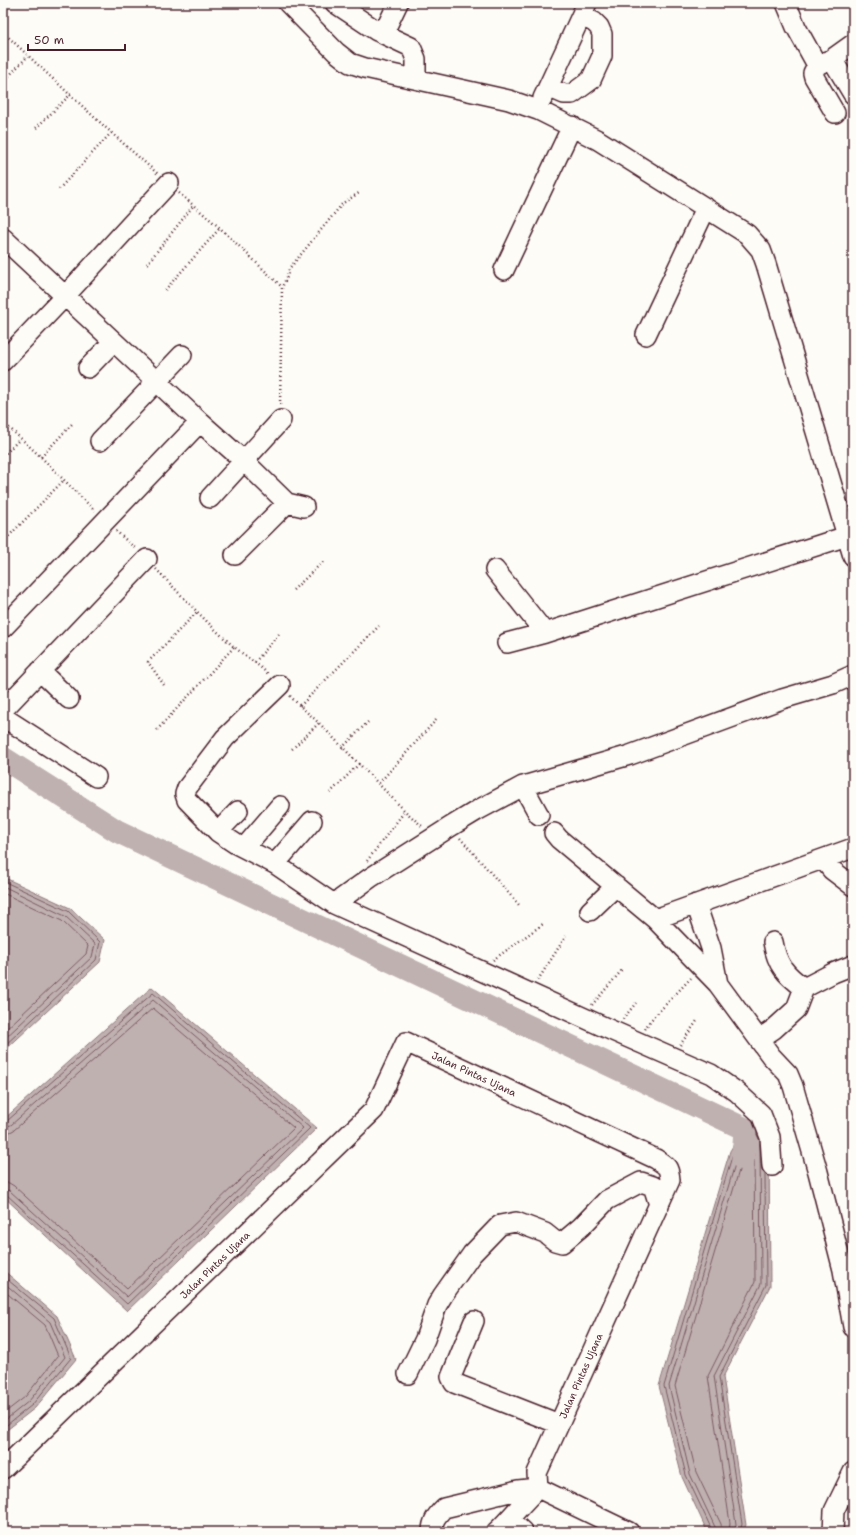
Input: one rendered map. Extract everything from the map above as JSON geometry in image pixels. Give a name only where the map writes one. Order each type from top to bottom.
[{"type":"street","points":[[335,3],[376,31],[412,47],[416,59],[416,79]]},
{"type":"street","points":[[376,31],[387,26],[398,3]]},
{"type":"street","points":[[786,3],[796,27],[824,62],[853,94]]},
{"type":"street","points":[[294,4],[336,52],[350,63],[364,68],[509,100],[538,110],[598,140],[747,234],[761,250],[853,556]]},
{"type":"street","points":[[538,110],[548,87],[584,10],[602,34],[602,56],[591,80],[572,94],[564,94],[548,87]]},
{"type":"street","points":[[835,113],[813,73],[824,62],[853,44]]},
{"type":"street","points":[[504,270],[572,126]]},
{"type":"street","points":[[3,361],[169,183]]},
{"type":"street","points":[[646,335],[706,208]]},
{"type":"street","points":[[6,246],[65,296],[200,422],[296,505],[235,555]]},
{"type":"street","points":[[88,368],[113,342]]},
{"type":"street","points":[[100,441],[156,380],[182,355]]},
{"type":"street","points":[[210,498],[281,420]]},
{"type":"street","points":[[3,628],[200,422]]},
{"type":"street","points":[[506,643],[545,633],[848,536]]},
{"type":"street","points":[[3,710],[146,559]]},
{"type":"street","points":[[495,570],[545,633]]},
{"type":"street","points":[[40,671],[69,699]]},
{"type":"street","points":[[334,904],[370,878],[435,838],[450,827],[523,786],[630,755],[782,699],[833,684],[853,675]]},
{"type":"street","points":[[280,685],[225,738],[185,794],[187,800],[218,832],[244,848],[275,864],[334,904],[711,1074],[737,1092],[761,1114],[770,1137],[772,1166]]},
{"type":"street","points":[[3,717],[96,777]]},
{"type":"street","points":[[523,786],[539,815]]},
{"type":"street","points":[[244,848],[280,806]]},
{"type":"street","points":[[218,832],[238,811]]},
{"type":"street","points":[[275,864],[312,821]]},
{"type":"street","points":[[554,833],[559,839],[655,919],[718,984],[759,1039],[788,1074],[793,1086],[818,1172],[843,1270],[853,1326]]},
{"type":"street","points":[[655,919],[853,848]]},
{"type":"street","points":[[823,859],[832,870],[853,886]]},
{"type":"street","points":[[590,911],[616,886]]},
{"type":"street","points":[[696,904],[711,948],[718,984]]},
{"type":"street","points":[[773,942],[776,957],[789,977],[804,988]]},
{"type":"street","points":[[759,1039],[774,1029],[796,1009],[804,988],[833,973],[853,965]]},
{"type":"street","name":"Jalan Pintas Ujana","points":[[3,1469],[374,1110],[406,1042],[656,1158],[667,1166],[670,1173],[670,1180],[659,1205],[537,1472],[538,1488]]},
{"type":"street","points":[[408,1374],[425,1339],[437,1304],[472,1254],[500,1225],[516,1222],[545,1233],[555,1241],[562,1243],[581,1227],[607,1200],[641,1182],[653,1186],[659,1205]]},
{"type":"street","points":[[474,1321],[451,1377],[454,1383],[559,1424]]},
{"type":"street","points":[[833,1532],[834,1511],[853,1472]]},
{"type":"street","points":[[510,1528],[523,1502],[538,1488]]},
{"type":"street","points":[[432,1532],[436,1515],[444,1508],[518,1490],[538,1488],[629,1532]]},
{"type":"path","points":[[3,32],[111,133],[220,228],[282,287]]},
{"type":"path","points":[[3,82],[28,56]]},
{"type":"path","points":[[36,128],[71,94]]},
{"type":"path","points":[[59,189],[111,133]]},
{"type":"path","points":[[281,420],[282,287],[289,269],[343,203],[359,193]]},
{"type":"path","points":[[147,264],[193,206]]},
{"type":"path","points":[[165,290],[220,228]]},
{"type":"path","points":[[3,422],[41,457],[105,522],[146,559],[197,612],[234,647],[255,662],[280,685],[379,783],[405,811],[435,838]]},
{"type":"path","points":[[41,457],[72,424]]},
{"type":"path","points":[[3,456],[20,439]]},
{"type":"path","points":[[3,542],[64,480]]},
{"type":"path","points":[[293,590],[325,560]]},
{"type":"path","points":[[164,685],[148,662],[197,612]]},
{"type":"path","points":[[300,706],[380,626]]},
{"type":"path","points":[[255,662],[279,634]]},
{"type":"path","points":[[157,730],[234,647]]},
{"type":"path","points":[[379,783],[437,719]]},
{"type":"path","points":[[342,748],[368,722]]},
{"type":"path","points":[[292,749],[319,723]]},
{"type":"path","points":[[330,793],[359,764]]},
{"type":"path","points":[[363,867],[405,811]]},
{"type":"path","points":[[450,827],[519,905]]},
{"type":"path","points":[[480,970],[542,924]]},
{"type":"path","points":[[530,993],[566,936]]},
{"type":"path","points":[[650,1021],[677,991],[701,968]]},
{"type":"path","points":[[582,1017],[623,969]]},
{"type":"path","points":[[613,1031],[636,1003]]},
{"type":"path","points":[[665,1054],[679,1046],[696,1021]]},
{"type":"water","points":[[3,877],[70,908],[105,940],[100,962],[3,1052]]},
{"type":"water","points":[[152,987],[317,1128],[127,1311],[3,1196],[3,1120]]},
{"type":"water","points":[[754,1110],[769,1139],[770,1286],[723,1377],[746,1525],[743,1532],[706,1532],[707,1531],[682,1477],[659,1386],[730,1151]]},
{"type":"water","points":[[3,1270],[57,1316],[76,1359],[35,1408],[3,1433]]},
{"type":"waterway","points":[[3,758],[117,831],[745,1129],[743,1159]]}]
